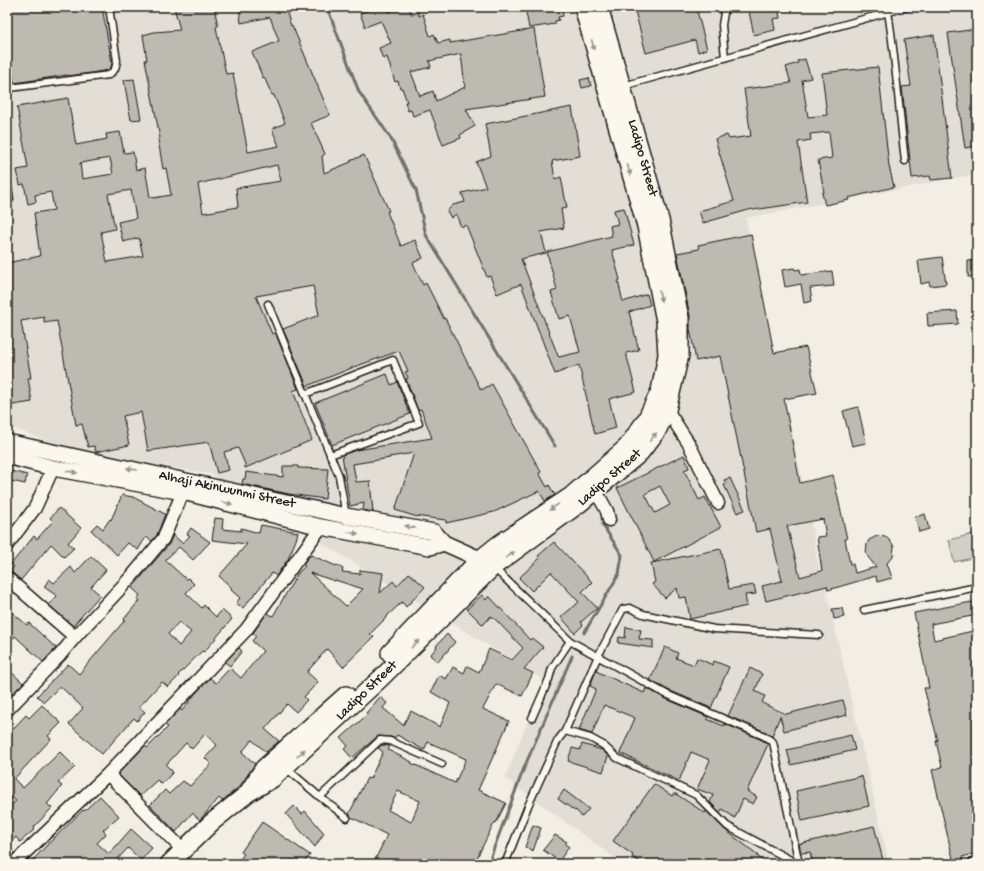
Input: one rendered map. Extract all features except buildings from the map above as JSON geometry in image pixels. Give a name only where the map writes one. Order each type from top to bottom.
[{"type":"main road","name":"Ladipo Street","points":[[248,793],[264,768],[372,672],[486,564],[580,504],[639,454],[657,431],[668,410],[680,355],[680,318],[660,220],[614,89],[583,7]]},
{"type":"main road","name":"Ladipo Street","points":[[169,864],[211,823],[248,793],[272,779],[380,679],[486,564],[500,544],[570,496],[627,447],[646,420],[660,391],[667,355],[665,321],[646,226],[614,89],[599,7]]},
{"type":"street","points":[[668,410],[689,444],[718,503]]},
{"type":"street","name":"Alhaji Akinwunmi Street","points":[[7,442],[346,516],[434,532],[444,543],[486,564]]},
{"type":"street","name":"Alhaji Akinwunmi Street","points":[[7,456],[53,468],[183,492],[322,527],[430,547],[444,543]]},
{"type":"street","points":[[7,545],[35,508],[53,468]]},
{"type":"street","points":[[596,491],[607,511],[609,520]]},
{"type":"street","points":[[7,710],[60,655],[164,539],[183,492]]},
{"type":"street","points":[[13,864],[108,774],[246,630],[322,527]]},
{"type":"street","points":[[7,578],[76,637]]},
{"type":"street","points":[[108,774],[184,850]]},
{"type":"lane","points":[[7,82],[10,88],[109,75],[115,69],[117,61],[109,7]]},
{"type":"lane","points":[[725,7],[722,25],[725,58]]},
{"type":"lane","points":[[614,89],[907,7]]},
{"type":"lane","points":[[888,12],[906,161]]},
{"type":"lane","points":[[7,181],[10,199],[7,202]]},
{"type":"lane","points":[[268,304],[339,476],[346,516]]},
{"type":"lane","points":[[305,394],[393,360],[419,423],[330,455]]},
{"type":"lane","points":[[486,564],[570,641],[666,694],[764,736],[773,742],[799,864]]},
{"type":"lane","points":[[864,610],[977,587]]},
{"type":"lane","points":[[505,864],[528,806],[558,740],[565,731],[598,656],[623,609],[630,608],[642,614],[714,629],[819,635]]},
{"type":"lane","points":[[532,718],[549,679],[552,668],[570,641]]},
{"type":"lane","points":[[565,731],[590,738],[603,745],[617,758],[669,781],[696,795],[727,826],[799,864]]},
{"type":"lane","points":[[320,798],[380,740],[390,741],[442,764]]},
{"type":"lane","points":[[285,767],[320,798],[347,818]]},
{"type":"lane","points":[[970,864],[977,860]]},
{"type":"shaded area","points":[[7,7],[977,7],[977,174],[746,218],[813,531],[817,560],[827,594],[889,864],[623,864],[505,778],[544,680],[210,474],[76,452],[7,426]]},
{"type":"shaded area","points":[[977,533],[977,557],[954,562],[949,540]]},
{"type":"waterway","points":[[327,7],[359,92],[390,137],[416,190],[426,235],[555,446]]},
{"type":"waterway","points":[[584,633],[619,574],[622,555],[602,524]]},
{"type":"waterway","points":[[488,864],[524,768],[572,656]]}]
